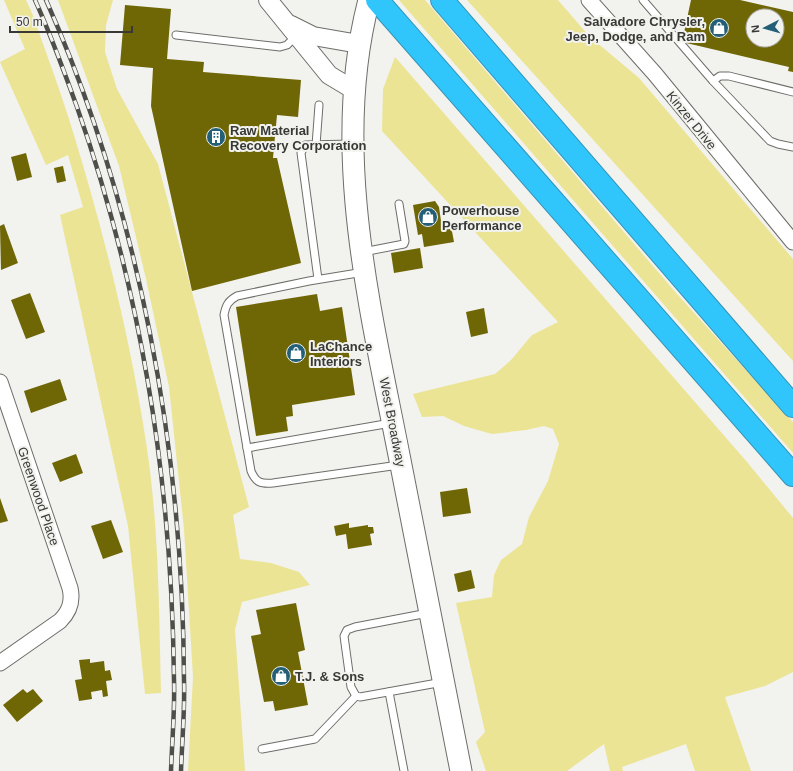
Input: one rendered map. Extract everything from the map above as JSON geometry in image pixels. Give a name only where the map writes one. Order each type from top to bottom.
[{"type":"highway","points":[[377,0],[793,475]]},
{"type":"highway","points":[[442,0],[793,406]]},
{"type":"main road","name":"West Broadway","points":[[369,0],[359,44],[354,90],[354,144],[358,222],[393,423],[461,771]]},
{"type":"street","points":[[268,0],[294,30],[329,75],[354,90]]},
{"type":"street","name":"Kinzer Drive","points":[[589,0],[655,74],[793,242]]},
{"type":"street","points":[[294,30],[313,36],[359,44]]},
{"type":"street","name":"Greenwood Place","points":[[0,382],[70,588],[72,598],[69,610],[60,620],[0,663]]},
{"type":"lane","points":[[643,0],[713,81],[770,140],[778,144],[793,147]]},
{"type":"lane","points":[[176,36],[280,47],[287,45],[294,30]]},
{"type":"lane","points":[[713,81],[720,76],[729,76],[793,92]]},
{"type":"lane","points":[[316,145],[318,105]]},
{"type":"lane","points":[[318,279],[301,154],[306,145],[354,144]]},
{"type":"lane","points":[[399,204],[405,241],[404,244],[318,279],[237,296],[230,300],[226,305],[224,315],[247,448],[254,478],[262,484],[401,464]]},
{"type":"lane","points":[[247,448],[393,423]]},
{"type":"lane","points":[[356,696],[352,687],[344,636],[347,630],[355,627],[430,612]]},
{"type":"lane","points":[[356,696],[360,697],[443,682]]},
{"type":"lane","points":[[389,692],[404,771]]},
{"type":"lane","points":[[262,749],[315,739],[356,696]]},
{"type":"shaded area","points":[[4,0],[26,0],[32,13],[64,102],[73,132],[106,247],[124,324],[140,403],[154,504],[158,567],[161,693],[145,694],[128,526],[60,215],[83,207],[68,155],[46,165],[0,62],[25,49]]},
{"type":"shaded area","points":[[58,0],[113,0],[106,25],[105,52],[117,89],[158,164],[249,507],[233,515],[240,559],[271,563],[299,572],[310,585],[242,602],[235,630],[245,771],[188,771],[193,677],[184,529],[169,387],[146,279],[119,166]]},
{"type":"shaded area","points":[[399,0],[425,0],[677,294],[793,422],[793,453]]},
{"type":"shaded area","points":[[467,0],[558,0],[589,36],[639,78],[793,259],[793,361]]},
{"type":"shaded area","points":[[395,57],[747,462],[793,518],[793,672],[765,686],[725,697],[751,771],[695,771],[686,744],[622,767],[623,771],[610,771],[604,744],[567,771],[486,771],[476,742],[485,732],[456,603],[492,597],[494,575],[501,560],[522,544],[529,517],[548,481],[559,444],[553,429],[544,426],[526,430],[492,434],[464,426],[443,416],[422,417],[413,394],[495,374],[511,360],[532,335],[558,322],[382,131],[383,89]]},
{"type":"building","name":"Salvadore Chrysler, Jeep, Dodge, and Ram","points":[[691,0],[740,0],[775,8],[745,8],[745,48],[785,48],[785,10],[793,12],[793,72],[788,71],[789,67],[682,42]]},
{"type":"building","name":"Raw Material Recovery Corporation","points":[[125,5],[171,9],[167,59],[204,62],[203,72],[301,80],[298,117],[277,115],[273,158],[277,158],[301,263],[192,291],[151,106],[153,68],[120,65]]},
{"type":"building","points":[[26,153],[32,177],[17,181],[11,157]]},
{"type":"building","points":[[63,166],[66,181],[57,183],[54,168]]},
{"type":"building","name":"Powerhouse Performance","points":[[435,201],[439,207],[442,228],[451,226],[454,242],[424,247],[422,234],[418,235],[413,205]]},
{"type":"building","points":[[4,224],[18,263],[1,270],[0,226]]},
{"type":"building","points":[[420,248],[423,268],[394,273],[391,253]]},
{"type":"building","points":[[30,293],[45,332],[26,339],[11,300]]},
{"type":"building","name":"LaChance Interiors","points":[[317,294],[320,311],[342,307],[355,395],[292,405],[293,416],[286,417],[288,431],[256,436],[236,307]]},
{"type":"building","points":[[484,308],[488,333],[471,337],[466,312]]},
{"type":"building","points":[[60,379],[67,400],[31,413],[24,391]]},
{"type":"building","points":[[76,454],[83,473],[60,482],[52,463]]},
{"type":"building","points":[[467,488],[471,513],[443,517],[440,492]]},
{"type":"building","points":[[0,498],[8,521],[0,523]]},
{"type":"building","points":[[111,520],[123,552],[103,559],[91,526]]},
{"type":"building","points":[[349,523],[349,528],[368,525],[368,527],[373,527],[374,533],[370,534],[372,545],[348,549],[346,534],[336,536],[334,526]]},
{"type":"building","points":[[471,570],[475,588],[458,592],[454,574]]},
{"type":"building","name":"T.J. & Sons","points":[[296,603],[305,650],[298,652],[308,705],[275,711],[273,701],[264,702],[251,636],[261,634],[256,610]]},
{"type":"building","points":[[90,659],[90,663],[104,661],[105,671],[110,670],[112,680],[106,681],[108,696],[103,697],[102,690],[91,692],[92,699],[79,701],[75,680],[82,679],[79,660]]},
{"type":"building","points":[[23,689],[27,693],[33,689],[43,701],[17,722],[3,705]]},
{"type":"railway","points":[[35,0],[52,40],[77,107],[100,177],[136,318],[149,389],[160,461],[172,607],[174,714],[171,771]]},
{"type":"railway","points":[[46,0],[79,80],[107,163],[131,247],[150,333],[165,419],[175,506],[182,593],[184,714],[181,771]]},
{"type":"place","name":"Salvadore Chrysler, Jeep, Dodge, and Ram","points":[[719,28]]},
{"type":"place","name":"Raw Material Recovery Corporation","points":[[216,137]]},
{"type":"place","name":"Powerhouse Performance","points":[[428,217]]},
{"type":"place","name":"LaChance Interiors","points":[[296,353]]},
{"type":"place","name":"T.J. & Sons","points":[[281,676]]}]
